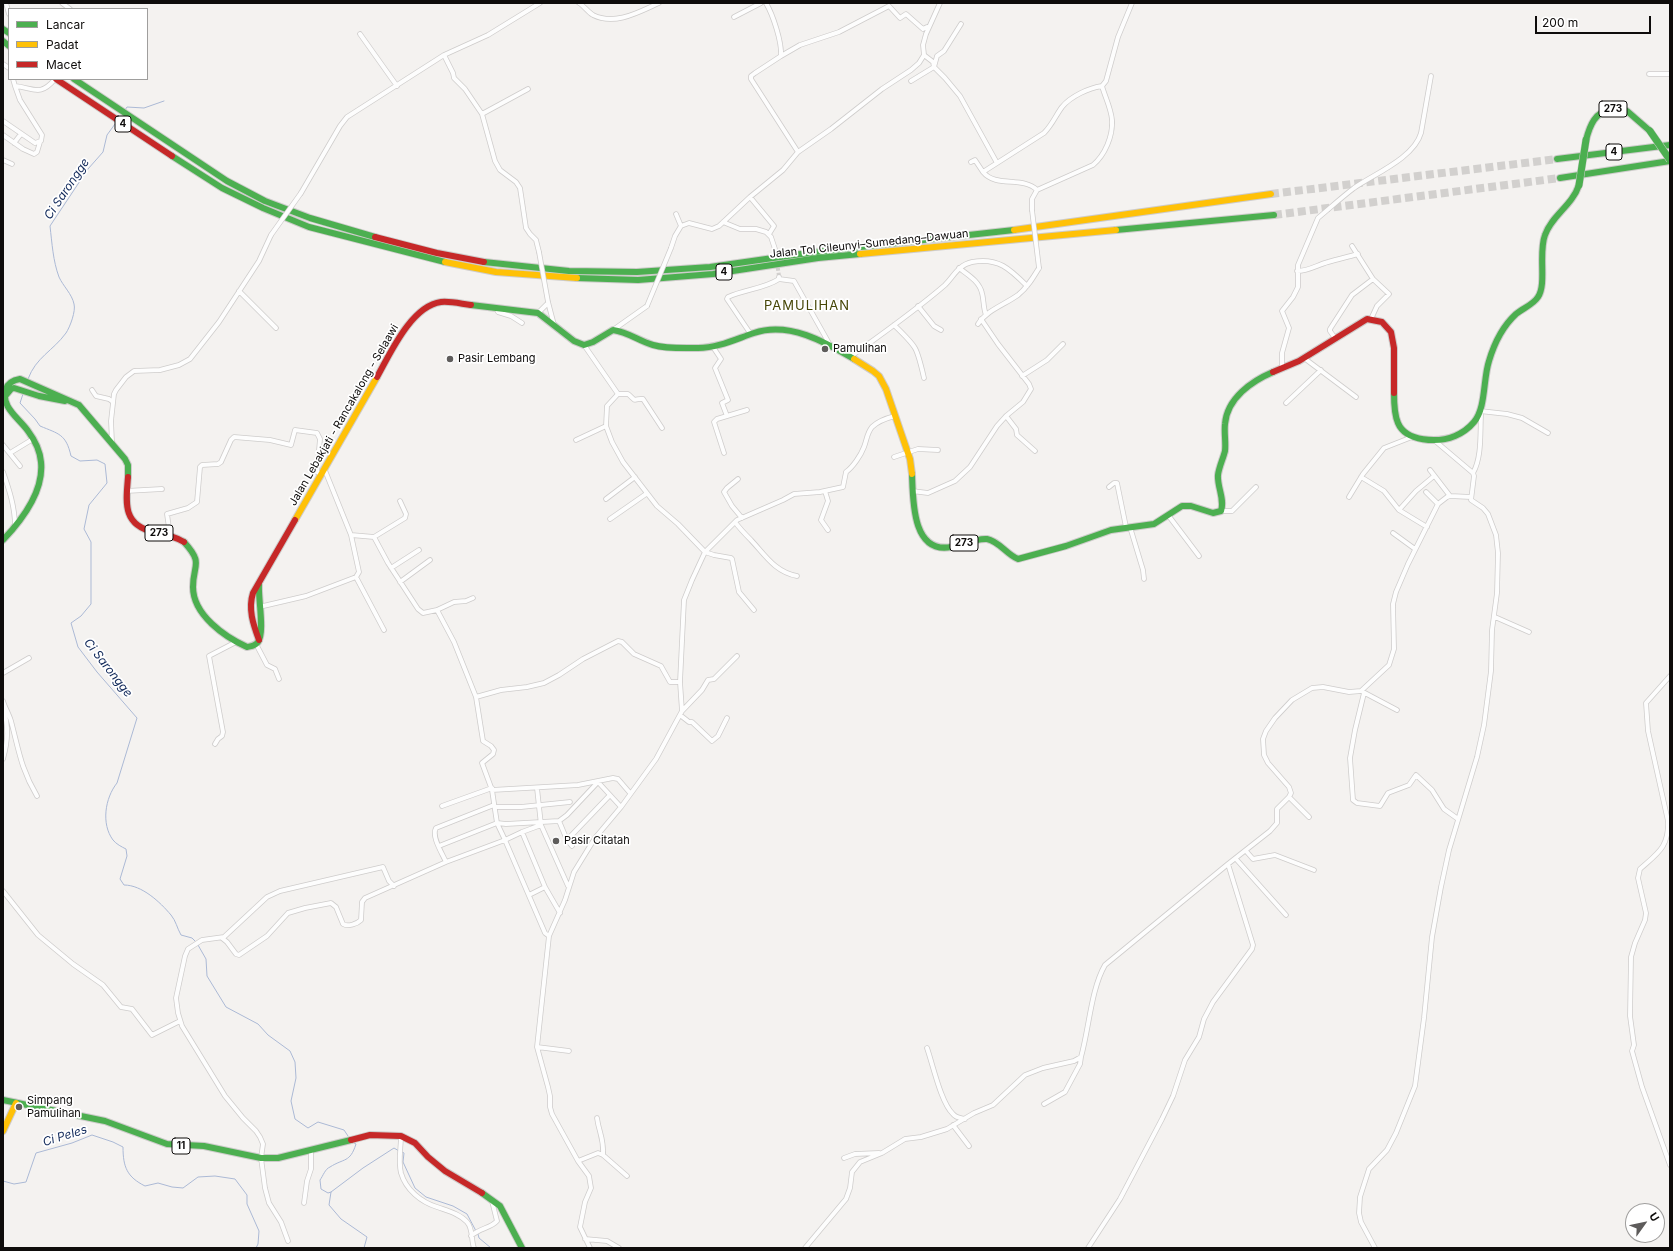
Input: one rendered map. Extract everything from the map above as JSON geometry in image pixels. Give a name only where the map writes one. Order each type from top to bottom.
[{"type":"main road","name":"Jalan Tol Cileunyi–Sumedang–Dawuan","points":[[57,80],[191,169],[222,188],[263,208],[309,227],[434,260],[496,272],[568,278],[638,280],[713,274],[818,258],[1274,215]]},
{"type":"main road","name":"Jalan Tol Cileunyi–Sumedang–Dawuan","points":[[75,80],[194,160],[227,181],[265,201],[310,218],[370,236],[437,253],[495,264],[569,271],[637,272],[710,267],[815,252],[1024,229],[1271,194]]},
{"type":"main road","name":"273","points":[[1412,437],[1446,438],[1456,436],[1473,423],[1481,411],[1487,368],[1493,350],[1508,322],[1517,313],[1536,300],[1539,295],[1542,282],[1541,253],[1545,234],[1554,219],[1573,202],[1578,193],[1586,140],[1591,122],[1602,112],[1611,109],[1623,108],[1650,131],[1670,160]]},
{"type":"main road","name":"4","points":[[1557,159],[1670,145]]},
{"type":"main road","name":"4","points":[[1560,178],[1670,160]]},
{"type":"main road","name":"Jalan Lebakjati - Rancakalong - Selaawi","points":[[258,642],[250,606],[251,598],[389,357],[402,331],[427,307],[435,303],[443,302],[538,313],[578,343],[584,345]]},
{"type":"main road","points":[[1221,511],[1223,505],[1218,476],[1225,451],[1225,422],[1229,410],[1246,387],[1254,381],[1304,358],[1364,320],[1371,319],[1384,325],[1392,337],[1395,357],[1393,400],[1395,418],[1399,428],[1412,437]]},
{"type":"main road","name":"273","points":[[613,330],[657,346],[693,348],[713,347],[750,333],[770,328],[790,330],[870,366],[880,376],[885,386],[907,453],[912,471],[912,491],[920,530],[928,543],[938,548],[947,548],[981,539],[996,543],[1011,556],[1018,559],[1066,546],[1106,532],[1128,527],[1154,524],[1178,508],[1185,506],[1199,508],[1213,513],[1221,511]]},
{"type":"main road","points":[[584,345],[613,330]]},
{"type":"main road","name":"273","points":[[4,398],[5,392],[10,383],[16,380],[27,382],[69,400],[82,408],[125,459],[128,465],[126,491],[128,511],[137,525],[148,530],[170,534],[185,543],[195,558],[197,567],[192,584],[199,606],[214,626],[236,642],[247,647],[258,642]]},
{"type":"main road","name":"273","points":[[4,398],[11,389],[14,388],[60,400],[69,400]]},
{"type":"main road","points":[[3,540],[15,526],[30,504],[41,477],[39,454],[33,440],[25,426],[9,411],[4,398]]},
{"type":"main road","name":"Jalan Lebakjati - Rancakalong - Selaawi","points":[[258,642],[262,632],[259,607],[259,584]]},
{"type":"main road","name":"11","points":[[3,1100],[105,1121],[167,1144],[204,1146],[261,1158],[278,1158],[374,1134],[401,1136],[415,1143],[428,1157],[445,1171],[492,1199],[503,1210],[522,1248]]},
{"type":"main road","points":[[3,1131],[16,1103]]},
{"type":"street","points":[[112,445],[111,421],[116,390],[132,372],[160,370],[179,366],[190,358],[219,322],[259,261],[271,235],[301,193],[347,116],[444,56],[488,35],[540,3]]},
{"type":"street","points":[[579,3],[591,14],[608,19],[625,18],[659,3]]},
{"type":"street","points":[[734,17],[760,3]]},
{"type":"street","points":[[766,3],[772,14],[782,47],[781,56]]},
{"type":"street","points":[[613,330],[647,306],[675,236],[681,226],[689,223],[716,228],[783,170],[798,152],[919,63],[924,56],[923,45],[929,25],[940,3]]},
{"type":"street","points":[[983,172],[1044,133],[1063,106],[1073,98],[1102,86],[1106,81],[1118,37],[1132,3]]},
{"type":"street","points":[[798,152],[751,79],[751,76],[755,72],[800,45],[839,32],[889,6],[900,18],[906,14],[923,30],[929,25]]},
{"type":"street","points":[[911,81],[934,67],[937,56],[944,51],[961,24]]},
{"type":"street","points":[[360,34],[397,86]]},
{"type":"street","points":[[444,56],[454,78],[465,89],[482,114],[497,166],[516,182],[520,188],[526,228],[536,240],[548,303],[554,325]]},
{"type":"street","points":[[924,56],[933,62],[934,67],[960,96],[997,163]]},
{"type":"street","points":[[1649,74],[1670,74]]},
{"type":"street","points":[[1282,369],[1282,353],[1289,328],[1282,311],[1293,297],[1298,287],[1297,271],[1300,259],[1313,234],[1318,218],[1353,188],[1399,160],[1419,140],[1431,76]]},
{"type":"street","points":[[3,135],[34,154],[37,152],[42,135],[20,100],[13,80]]},
{"type":"street","points":[[15,86],[40,90],[48,87],[54,80]]},
{"type":"street","points":[[978,324],[986,315],[1018,295],[1027,286],[1039,268],[1032,210],[1032,199],[1038,190],[1093,165],[1103,154],[1111,134],[1112,120],[1102,86]]},
{"type":"street","points":[[482,114],[528,89]]},
{"type":"street","points":[[3,122],[35,143],[40,142]]},
{"type":"street","points":[[14,143],[21,134]]},
{"type":"street","points":[[3,160],[12,164]]},
{"type":"street","points":[[971,162],[975,160],[983,172],[994,179],[1031,185],[1038,190]]},
{"type":"street","points":[[750,197],[774,226],[769,234]]},
{"type":"street","points":[[676,214],[681,226]]},
{"type":"street","points":[[723,222],[740,229],[756,230],[769,234]]},
{"type":"street","points":[[769,234],[775,249]]},
{"type":"street","points":[[1352,246],[1373,278],[1389,295],[1377,306],[1371,319]]},
{"type":"street","points":[[1297,271],[1308,270],[1328,262],[1358,254]]},
{"type":"street","points":[[850,357],[946,284],[959,268],[971,262],[989,261],[1001,264],[1015,273],[1027,286]]},
{"type":"street","points":[[959,268],[979,285],[982,292],[983,306],[986,315]]},
{"type":"street","points":[[750,333],[727,299],[728,297],[741,291],[756,289],[779,278],[794,281],[832,348]]},
{"type":"street","points":[[1335,338],[1331,334],[1330,329],[1352,295],[1373,278]]},
{"type":"street","points":[[239,291],[276,328]]},
{"type":"street","points":[[538,313],[548,303]]},
{"type":"street","points":[[918,306],[934,326],[941,330]]},
{"type":"street","points":[[497,308],[498,312],[512,316],[522,323]]},
{"type":"street","points":[[912,491],[928,493],[955,481],[970,467],[997,426],[1022,402],[1031,390],[1029,384],[981,319]]},
{"type":"street","points":[[894,325],[911,341],[916,348],[924,378]]},
{"type":"street","points":[[1022,376],[1047,360],[1063,344]]},
{"type":"street","points":[[584,345],[618,394]]},
{"type":"street","points":[[713,347],[721,359],[715,368],[728,399],[722,403],[727,416]]},
{"type":"street","points":[[1304,358],[1356,397]]},
{"type":"street","points":[[1286,403],[1321,370]]},
{"type":"street","points":[[92,390],[96,396],[110,399],[113,402]]},
{"type":"street","points":[[662,428],[643,399],[636,401],[631,399],[628,394],[618,394],[607,406],[606,426],[612,442],[623,462],[646,494],[656,506],[678,524],[706,552],[732,559],[739,592],[754,610]]},
{"type":"street","points":[[724,453],[714,422],[717,419],[747,410]]},
{"type":"street","points":[[1375,1248],[1361,1222],[1359,1213],[1360,1197],[1370,1170],[1386,1150],[1396,1133],[1415,1086],[1424,1018],[1432,937],[1449,850],[1477,757],[1483,731],[1491,672],[1492,630],[1495,617],[1498,542],[1488,514],[1483,508],[1473,502],[1471,497],[1474,480],[1473,473],[1477,466],[1478,458],[1481,411],[1507,414],[1522,418],[1548,433]]},
{"type":"street","points":[[727,718],[718,736],[712,741],[692,722],[688,722],[681,713],[680,682],[684,600],[706,552],[735,522],[742,518],[794,494],[825,491],[843,487],[846,472],[850,469],[864,447],[867,434],[873,426],[884,419],[895,416]]},
{"type":"street","points":[[1006,416],[1016,429],[1017,435],[1035,451]]},
{"type":"street","points":[[576,440],[606,426]]},
{"type":"street","points":[[170,534],[168,513],[188,508],[197,502],[200,467],[202,465],[218,464],[221,462],[231,440],[234,437],[270,440],[292,445],[295,430],[317,433],[320,444],[317,472],[323,471],[350,535],[359,572],[356,577],[306,596],[259,607]]},
{"type":"street","points":[[1349,497],[1361,477],[1384,448],[1412,437]]},
{"type":"street","points":[[1433,438],[1473,473]]},
{"type":"street","points":[[10,453],[33,440]]},
{"type":"street","points":[[3,445],[20,466]]},
{"type":"street","points":[[894,457],[924,449],[938,450]]},
{"type":"street","points":[[1430,470],[1450,496]]},
{"type":"street","points":[[3,472],[9,488],[15,515],[15,526]]},
{"type":"street","points":[[1399,510],[1416,491],[1434,476]]},
{"type":"street","points":[[606,499],[635,477]]},
{"type":"street","points":[[1361,477],[1384,491],[1399,510],[1427,527]]},
{"type":"street","points":[[738,479],[724,492],[732,506],[742,518]]},
{"type":"street","points":[[1109,487],[1115,482],[1117,483],[1128,527],[1143,570],[1144,579]]},
{"type":"street","points":[[1221,511],[1232,511],[1256,487]]},
{"type":"street","points":[[126,491],[162,489]]},
{"type":"street","points":[[825,491],[828,501],[821,520],[828,530]]},
{"type":"street","points":[[1426,492],[1438,504]]},
{"type":"street","points":[[610,519],[646,494]]},
{"type":"street","points":[[1458,819],[1444,809],[1432,790],[1416,775],[1408,786],[1389,792],[1380,806],[1357,803],[1353,800],[1350,758],[1362,692],[1389,665],[1391,661],[1394,649],[1393,604],[1396,592],[1415,550],[1438,504],[1450,496],[1471,497]]},
{"type":"street","points":[[350,535],[374,537],[405,518],[406,514],[400,501]]},
{"type":"street","points":[[1168,515],[1199,556]]},
{"type":"street","points":[[735,522],[743,534],[779,570],[797,576]]},
{"type":"street","points":[[1393,533],[1415,550]]},
{"type":"street","points":[[374,537],[391,568],[420,612],[425,613],[437,610],[454,602],[466,601],[473,598]]},
{"type":"street","points":[[391,568],[419,550]]},
{"type":"street","points":[[400,582],[430,560]]},
{"type":"street","points":[[356,577],[384,630]]},
{"type":"street","points":[[437,610],[454,642],[476,697],[483,741],[494,750],[492,755],[482,763],[492,789],[497,823],[545,933],[549,936]]},
{"type":"street","points":[[1495,617],[1529,632]]},
{"type":"street","points":[[476,697],[501,690],[527,687],[544,683],[583,659],[612,643],[620,641],[634,654],[661,666],[670,682],[680,682]]},
{"type":"street","points":[[215,744],[222,736],[223,726],[209,656],[236,642]]},
{"type":"street","points":[[258,642],[267,665],[275,669],[279,678]]},
{"type":"street","points":[[590,1248],[580,1227],[591,1185],[589,1176],[578,1161],[552,1114],[548,1086],[537,1048],[549,936],[560,913],[574,872],[595,838],[621,807],[656,759],[681,713],[702,690],[708,680],[714,679],[737,656]]},
{"type":"street","points":[[3,673],[29,658]]},
{"type":"street","points":[[1670,676],[1646,702],[1648,730],[1668,821],[1668,831],[1666,843],[1662,849],[1640,869],[1638,873],[1646,913],[1645,920],[1635,943],[1631,957],[1630,1016],[1634,1045],[1632,1051],[1637,1072],[1670,1165]]},
{"type":"street","points":[[1044,1104],[1065,1092],[1080,1064],[1098,980],[1105,965],[1228,864],[1246,851],[1270,831],[1277,823],[1277,809],[1289,798],[1291,793],[1289,787],[1268,763],[1262,746],[1263,739],[1275,718],[1292,700],[1312,688],[1323,687],[1348,692],[1362,692],[1398,710]]},
{"type":"street","points":[[3,701],[6,716],[7,743],[3,759]]},
{"type":"street","points":[[4,707],[11,720],[22,767],[37,796]]},
{"type":"street","points":[[6,716],[11,720]]},
{"type":"street","points":[[442,806],[492,789],[578,785],[598,782],[610,778],[616,778],[630,793]]},
{"type":"street","points":[[598,782],[621,807]]},
{"type":"street","points":[[439,846],[497,823],[541,823],[559,821],[567,815],[598,782]]},
{"type":"street","points":[[537,788],[541,823],[569,887]]},
{"type":"street","points":[[567,840],[610,795]]},
{"type":"street","points":[[1289,798],[1309,817]]},
{"type":"street","points":[[446,862],[434,831],[436,828],[494,806],[539,806],[570,802]]},
{"type":"street","points":[[559,821],[567,840],[572,846]]},
{"type":"street","points":[[222,938],[236,954],[239,955],[267,936],[288,913],[331,903],[336,907],[343,924],[352,924],[361,920],[363,899],[446,862],[505,840],[541,823]]},
{"type":"street","points":[[522,832],[545,887],[560,913]]},
{"type":"street","points":[[1246,851],[1253,859],[1275,855],[1314,870]]},
{"type":"street","points":[[1236,859],[1286,915]]},
{"type":"street","points":[[1088,1248],[1120,1199],[1162,1119],[1173,1096],[1185,1060],[1199,1037],[1204,1019],[1213,1002],[1252,949],[1253,945],[1228,864]]},
{"type":"street","points":[[288,1241],[281,1222],[269,1203],[265,1188],[261,1158],[263,1144],[260,1137],[225,1096],[180,1021],[176,998],[185,956],[188,949],[202,940],[222,938],[266,897],[280,891],[383,868],[389,881],[394,886]]},
{"type":"street","points":[[529,894],[545,887]]},
{"type":"street","points":[[3,891],[38,935],[73,964],[103,985],[121,1007],[132,1009],[152,1035],[180,1021]]},
{"type":"street","points":[[537,1048],[569,1051]]},
{"type":"street","points":[[927,1048],[944,1098],[950,1110],[954,1116],[965,1119]]},
{"type":"street","points":[[805,1248],[846,1199],[850,1188],[852,1172],[862,1161],[882,1153],[904,1139],[921,1137],[943,1130],[982,1109],[993,1105],[1025,1075],[1043,1068],[1074,1061],[1081,1057]]},
{"type":"street","points":[[597,1118],[599,1130],[604,1138],[603,1155]]},
{"type":"street","points":[[953,1125],[969,1146]]},
{"type":"street","points":[[401,1136],[401,1173],[414,1195],[420,1200],[463,1218],[474,1233],[474,1248]]},
{"type":"street","points":[[304,1203],[307,1181],[311,1170],[311,1150]]},
{"type":"street","points":[[578,1161],[598,1153],[603,1155],[627,1176]]},
{"type":"street","points":[[844,1158],[855,1154],[882,1153]]},
{"type":"street","points":[[474,1233],[497,1221],[498,1217],[492,1199]]},
{"type":"street","points":[[585,1239],[607,1241],[619,1248]]},
{"type":"waterway","name":"Ci Sarongge","points":[[125,110],[127,107],[144,108],[164,101]]},
{"type":"waterway","name":"Ci Sarongge","points":[[28,379],[35,365],[66,333],[71,323],[74,311],[73,300],[59,277],[55,265],[50,226],[88,169],[103,152],[107,135],[115,124]]},
{"type":"waterway","name":"Ci Sarongge","points":[[23,394],[20,403],[40,426],[57,433],[64,439],[67,443],[71,456],[80,461],[97,460],[105,464],[107,483],[89,505],[84,529],[91,542],[91,604],[81,616],[71,623],[78,647],[97,672],[137,718],[117,783],[107,803],[107,826],[109,834],[113,840],[126,849],[127,856],[120,879],[124,885],[137,888],[150,895],[173,917],[181,935],[192,938],[196,942]]},
{"type":"waterway","name":"Ci Sarongge","points":[[198,945],[206,959],[207,976],[226,1007],[258,1024],[268,1035],[290,1051],[295,1062],[296,1078],[291,1101],[295,1119],[308,1128],[318,1122],[344,1130],[348,1136]]},
{"type":"waterway","name":"Ci Peles","points":[[3,1181],[14,1184],[26,1182],[36,1153],[72,1143],[92,1135],[123,1147],[127,1171],[134,1179],[145,1186],[158,1183],[183,1188],[198,1177],[215,1176],[235,1179],[247,1195],[247,1204],[259,1231],[258,1244],[256,1248]]},
{"type":"waterway","name":"Ci Sarongge","points":[[331,1192],[328,1193],[321,1189],[320,1180],[328,1168],[349,1157],[354,1150],[356,1144],[354,1143]]},
{"type":"waterway","name":"Ci Peles","points":[[364,1248],[367,1237],[341,1219],[329,1205],[331,1192],[363,1168],[394,1148],[399,1151]]},
{"type":"waterway","name":"Ci Peles","points":[[402,1152],[404,1153],[403,1162],[415,1188],[426,1197],[453,1206],[467,1214],[476,1231]]},
{"type":"waterway","name":"Ci Peles","points":[[478,1234],[479,1238],[491,1248]]},
{"type":"tunnel","points":[[1271,194],[1557,159]]},
{"type":"tunnel","points":[[1274,215],[1560,178]]},
{"type":"tunnel","points":[[775,249],[779,276]]},
{"type":"traffic: fast","points":[[3,29],[8,32]]},
{"type":"traffic: fast","points":[[3,41],[8,45]]},
{"type":"traffic: fast","points":[[76,80],[227,181],[265,201],[310,218],[375,237]]},
{"type":"traffic: fast","points":[[1586,140],[1591,124],[1597,116],[1611,109],[1621,109],[1627,111],[1650,131]]},
{"type":"traffic: fast","points":[[1650,131],[1670,160]]},
{"type":"traffic: fast","points":[[1579,185],[1586,140]]},
{"type":"traffic: fast","points":[[1557,159],[1670,145]]},
{"type":"traffic: fast","points":[[172,156],[222,188],[263,208],[309,227],[445,262]]},
{"type":"traffic: fast","points":[[1560,178],[1670,161]]},
{"type":"traffic: fast","points":[[1394,393],[1394,405],[1398,423],[1408,434],[1415,437],[1432,440],[1448,438],[1463,432],[1474,422],[1481,409],[1487,368],[1496,342],[1511,319],[1538,297],[1542,284],[1542,250],[1545,235],[1552,222],[1572,199],[1579,185]]},
{"type":"traffic: fast","points":[[1116,230],[1274,215]]},
{"type":"traffic: fast","points":[[484,262],[569,271],[637,272],[710,267],[815,252],[1014,230]]},
{"type":"traffic: fast","points":[[577,278],[638,280],[713,274],[818,258],[860,254]]},
{"type":"traffic: fast","points":[[471,305],[538,313],[574,341],[584,345],[593,342],[613,330],[653,345],[670,348],[705,348],[727,343],[754,333],[767,330],[780,330],[793,331],[819,340],[854,359]]},
{"type":"traffic: fast","points":[[912,474],[914,510],[917,523],[922,534],[929,542],[938,547],[951,547],[987,539],[995,542],[1018,559],[1066,546],[1111,530],[1154,524],[1182,506],[1191,506],[1213,513],[1221,511],[1222,498],[1218,475],[1225,451],[1225,427],[1230,406],[1249,386],[1273,372]]},
{"type":"traffic: fast","points":[[3,540],[24,514],[30,504],[39,484],[41,473],[41,462],[38,449],[28,431],[11,412],[6,401],[6,389],[13,381],[20,379],[79,405],[125,459],[128,465],[128,477]]},
{"type":"traffic: fast","points":[[6,395],[11,389],[14,388],[39,396],[65,401]]},
{"type":"traffic: fast","points":[[184,542],[196,560],[193,587],[194,597],[198,607],[204,616],[220,631],[247,647],[256,644],[260,637],[261,623],[259,585]]},
{"type":"traffic: fast","points":[[3,1100],[105,1121],[167,1144],[204,1146],[261,1158],[278,1158],[351,1140]]},
{"type":"traffic: fast","points":[[482,1193],[500,1206],[522,1248]]},
{"type":"traffic: slow","points":[[1014,230],[1271,194]]},
{"type":"traffic: slow","points":[[860,254],[1116,230]]},
{"type":"traffic: slow","points":[[445,262],[496,272],[577,278]]},
{"type":"traffic: slow","points":[[854,359],[879,376],[886,389],[910,459],[912,474]]},
{"type":"traffic: slow","points":[[295,520],[377,377]]},
{"type":"traffic: slow","points":[[3,1131],[16,1103]]},
{"type":"traffic: jam","points":[[58,80],[172,156]]},
{"type":"traffic: jam","points":[[375,237],[437,253],[484,262]]},
{"type":"traffic: jam","points":[[377,377],[395,344],[411,321],[420,312],[430,305],[441,302],[471,305]]},
{"type":"traffic: jam","points":[[1273,372],[1299,361],[1367,319],[1382,322],[1391,332],[1394,348],[1394,393]]},
{"type":"traffic: jam","points":[[128,477],[128,511],[136,524],[144,529],[177,538],[184,542]]},
{"type":"traffic: jam","points":[[259,640],[251,611],[253,593],[295,520]]},
{"type":"traffic: jam","points":[[351,1140],[370,1135],[401,1136],[415,1143],[428,1157],[445,1171],[482,1193]]},
{"type":"place","name":"Pamulihan","points":[[825,349]]},
{"type":"place","name":"Pasir Lembang","points":[[450,359]]},
{"type":"place","name":"Pasir Citatah","points":[[556,841]]},
{"type":"place","name":"Simpang Pamulihan","points":[[19,1107]]},
{"type":"district","name":"PAMULIHAN","points":[[807,306]]}]
